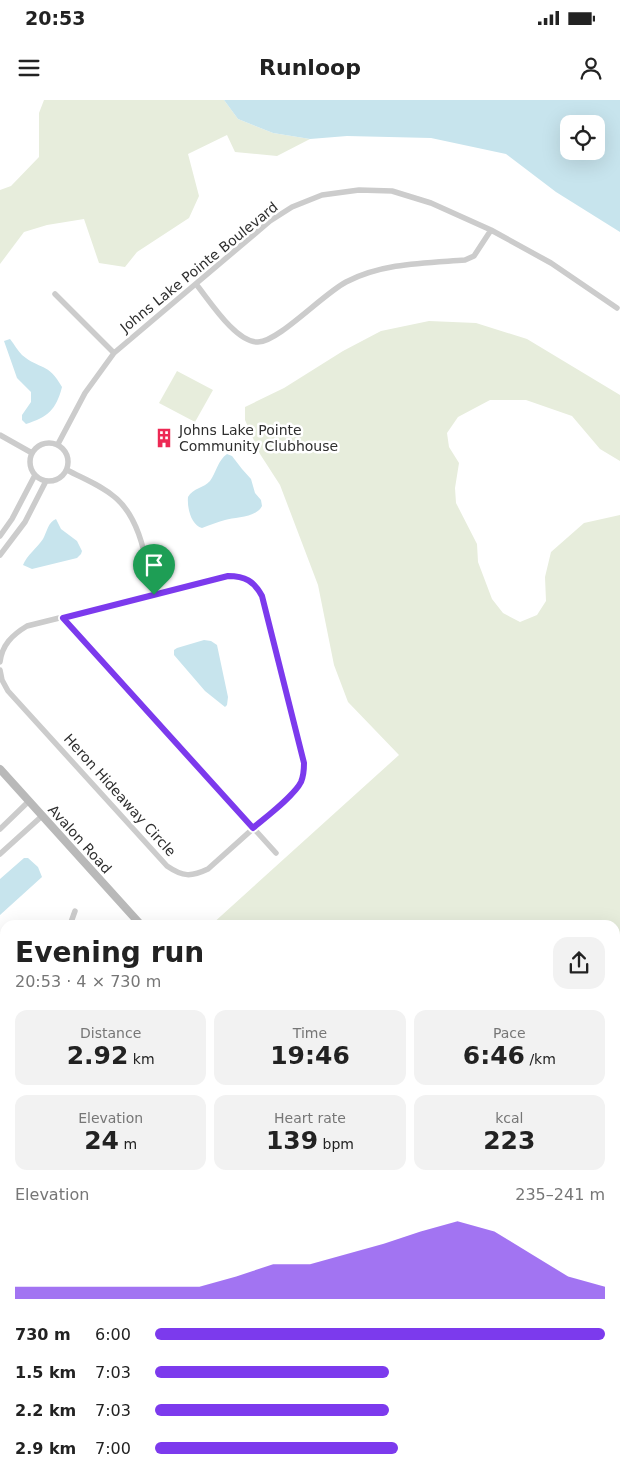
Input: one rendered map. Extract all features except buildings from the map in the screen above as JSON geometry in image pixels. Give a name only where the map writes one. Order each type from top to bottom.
[{"type":"main road","name":"Avalon Road","points":[[0,769],[136,920]]},
{"type":"street","name":"Johns Lake Pointe Boulevard","points":[[58,444],[85,393],[114,353],[270,221],[292,207],[322,195],[359,190],[392,191],[431,203],[491,230],[550,263],[617,308]]},
{"type":"street","points":[[196,284],[236,333],[245,340],[257,342],[267,340],[278,334],[328,293],[347,282],[371,272],[392,266],[465,260],[474,256],[491,230]]},
{"type":"street","points":[[55,294],[114,353]]},
{"type":"street","points":[[0,435],[32,453]]},
{"type":"street","points":[[49,442],[58,444],[68,455],[67,470],[54,481],[46,481],[35,475],[31,468],[32,453],[42,444],[49,442]]},
{"type":"street","points":[[67,470],[106,491],[117,499],[126,510],[134,523],[139,537],[154,595]]},
{"type":"street","points":[[0,536],[12,519],[35,475]]},
{"type":"street","points":[[0,555],[25,522],[46,481]]},
{"type":"street","name":"Heron Hideaway Circle","points":[[0,662],[6,644],[16,633],[27,626],[228,576],[240,576],[251,580],[262,596],[304,763],[301,783],[295,791],[208,869],[197,874],[186,875],[177,872],[167,866],[8,691],[2,680],[0,670]]},
{"type":"street","points":[[63,618],[276,853]]},
{"type":"street","points":[[0,829],[29,801]]},
{"type":"street","points":[[0,854],[42,816]]},
{"type":"street","points":[[72,920],[75,911]]},
{"type":"green space","points":[[44,100],[224,100],[238,119],[273,133],[310,139],[277,156],[235,152],[227,135],[188,154],[199,196],[189,218],[137,252],[125,267],[99,263],[84,219],[47,225],[24,232],[0,264],[0,190],[11,186],[39,157],[39,113]]},
{"type":"green space","points":[[429,321],[476,323],[527,339],[620,395],[620,461],[600,449],[572,416],[526,400],[490,400],[458,417],[447,433],[449,447],[459,463],[455,488],[456,503],[477,544],[478,562],[492,599],[503,613],[520,622],[537,615],[546,601],[545,577],[551,552],[584,523],[620,515],[620,920],[217,920],[399,755],[348,702],[334,665],[318,585],[280,485],[260,454],[245,420],[245,407],[284,388],[343,351],[381,331]]},
{"type":"green space","points":[[177,371],[213,390],[195,422],[159,403]]},
{"type":"water","points":[[224,100],[620,100],[620,232],[556,192],[506,154],[431,138],[347,136],[310,139],[273,133],[238,119]]},
{"type":"water","points":[[10,339],[22,355],[48,370],[62,387],[57,402],[50,412],[26,424],[22,420],[22,415],[31,402],[31,392],[17,378],[4,341]]},
{"type":"water","points":[[227,454],[232,456],[251,479],[255,493],[261,500],[262,506],[250,515],[222,521],[202,528],[190,516],[188,497],[210,481],[221,460]]},
{"type":"water","points":[[56,519],[61,529],[77,541],[82,551],[81,554],[77,558],[32,569],[23,565],[43,539],[49,525]]},
{"type":"water","points":[[204,640],[211,641],[217,645],[228,697],[225,707],[205,691],[174,655],[174,650],[177,648]]},
{"type":"water","points":[[24,858],[28,858],[38,867],[42,877],[0,915],[0,879]]},
{"type":"place","name":"Johns Lake Pointe Community Clubhouse","points":[[164,438]]},
{"type":"route","points":[[228,576],[240,576],[251,580],[262,596],[304,763],[304,773],[301,783],[295,791],[253,828],[63,618],[154,595],[228,576]]}]
